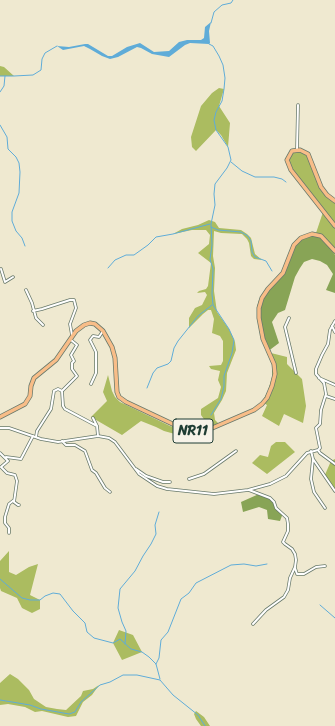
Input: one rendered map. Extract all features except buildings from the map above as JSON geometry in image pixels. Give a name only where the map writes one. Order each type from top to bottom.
[{"type":"highway","points":[[335,201],[321,188],[308,154],[303,150],[297,150],[290,154],[287,160],[288,164],[297,179],[335,226]]},
{"type":"highway","name":"NR11","points":[[103,331],[112,347],[115,358],[116,389],[120,398],[179,428],[194,431],[210,429],[259,407],[269,395],[274,380],[275,369],[262,332],[259,318],[259,308],[262,298],[266,292],[280,279],[286,269],[296,242],[304,236],[312,234],[317,235],[324,238],[335,251]]},
{"type":"highway","points":[[0,417],[25,404],[30,396],[34,378],[56,360],[71,337],[80,327],[88,323],[95,324],[103,331]]},
{"type":"street","points":[[297,150],[298,105]]},
{"type":"street","points":[[1,269],[6,282],[13,277]]},
{"type":"street","points":[[26,290],[32,303],[36,318],[43,324]]},
{"type":"street","points":[[33,310],[74,300],[76,308],[70,324],[71,337],[77,345],[71,355],[74,361],[72,363],[72,369],[77,376],[62,391],[63,406],[65,409],[96,426]]},
{"type":"street","points":[[289,318],[285,327],[296,373]]},
{"type":"street","points":[[318,450],[320,448],[316,428],[320,424],[326,396],[324,383],[318,378],[316,369],[328,344],[332,326],[335,321]]},
{"type":"street","points":[[332,326],[335,332]]},
{"type":"street","points":[[90,384],[96,373],[96,352],[90,340],[93,336],[99,337],[103,331]]},
{"type":"street","points":[[318,378],[335,385]]},
{"type":"street","points":[[4,456],[21,458],[51,409],[54,391],[58,389],[62,391]]},
{"type":"street","points":[[326,396],[335,399]]},
{"type":"street","points":[[93,418],[98,436]]},
{"type":"street","points":[[0,428],[9,428],[49,440],[62,441],[98,436],[109,438],[115,442],[134,468],[144,478],[157,486],[167,489],[214,494],[248,490],[270,484],[286,476],[304,455],[311,451],[318,450]]},
{"type":"street","points":[[62,441],[66,445],[75,445],[85,451],[92,470],[96,473],[104,488],[110,492]]},
{"type":"street","points":[[318,450],[335,464]]},
{"type":"street","points":[[189,480],[204,474],[236,451]]},
{"type":"street","points":[[311,451],[313,459],[311,479],[314,492],[325,508]]},
{"type":"street","points":[[0,453],[8,461],[1,467],[7,473],[14,475],[17,481],[14,499],[9,504],[5,517],[5,523],[9,528],[8,533]]},
{"type":"street","points":[[313,459],[335,491]]},
{"type":"street","points":[[134,468],[146,476],[163,482],[170,482]]},
{"type":"street","points":[[248,490],[270,498],[274,502],[276,508],[287,518],[288,531],[283,542],[295,554],[295,570],[297,574],[304,574],[316,567],[325,566]]},
{"type":"street","points":[[14,499],[14,502],[19,505]]},
{"type":"street","points":[[253,624],[266,610],[284,597],[288,590],[290,578],[296,567]]},
{"type":"green space","points":[[0,66],[4,67],[14,76],[0,76]]},
{"type":"green space","points":[[219,88],[224,89],[219,106],[230,123],[228,147],[221,135],[216,130],[196,151],[192,147],[191,137],[201,106],[212,93]]},
{"type":"green space","points":[[296,149],[307,154],[318,181],[335,202],[335,255],[315,236],[323,212],[287,165],[290,152]]},
{"type":"green space","points":[[209,220],[215,222],[219,228],[241,230],[247,234],[251,238],[255,254],[262,260],[254,259],[251,256],[249,243],[242,234],[221,233],[214,231],[214,291],[217,312],[229,329],[235,342],[236,350],[227,373],[226,391],[214,413],[215,420],[219,424],[205,430],[206,422],[201,415],[201,409],[218,398],[221,387],[218,380],[220,371],[211,369],[209,366],[221,365],[223,361],[223,341],[220,336],[212,333],[214,319],[211,310],[208,310],[203,314],[189,328],[189,318],[195,308],[202,305],[207,295],[205,292],[197,293],[206,289],[208,286],[211,263],[198,253],[209,244],[210,235],[206,230],[192,230],[173,234],[182,229],[198,225]]},
{"type":"green space","points":[[307,235],[321,237],[335,255],[335,293],[326,290],[333,274],[327,265],[312,259],[304,262],[295,277],[285,310],[278,313],[272,322],[279,343],[267,352],[257,307],[259,300],[264,292],[279,278],[294,243]]},
{"type":"green space","points":[[267,352],[287,357],[287,364],[302,379],[306,406],[303,423],[284,414],[279,426],[262,416],[267,405],[262,402],[268,391],[272,377],[272,365]]},
{"type":"green space","points":[[108,375],[112,391],[120,402],[170,426],[195,434],[193,439],[164,431],[141,421],[122,435],[91,417],[107,401],[103,392]]},
{"type":"green space","points":[[276,442],[285,442],[295,452],[267,474],[252,463],[260,455],[268,457],[271,446]]},
{"type":"green space","points":[[335,459],[334,489],[324,477],[331,461]]},
{"type":"green space","points":[[259,494],[265,495],[274,502],[276,508],[283,513],[280,521],[268,519],[267,510],[259,507],[243,512],[241,502]]},
{"type":"green space","points":[[9,551],[9,572],[16,575],[29,567],[38,564],[30,595],[40,600],[40,609],[32,613],[22,608],[17,598],[1,591],[0,561]]},
{"type":"green space","points":[[119,630],[133,635],[142,652],[122,660],[113,643]]},
{"type":"green space","points":[[10,674],[18,679],[29,690],[34,699],[46,707],[57,709],[66,710],[81,696],[83,691],[93,689],[99,685],[92,695],[83,702],[76,716],[68,717],[42,711],[35,712],[25,707],[8,704],[0,705],[0,683]]},
{"type":"green space","points":[[196,711],[204,717],[210,726],[201,726],[194,714]]},
{"type":"water","points":[[211,22],[209,44],[190,43],[169,57],[152,54],[137,47],[118,57],[110,59],[84,46],[63,50],[57,46],[69,47],[88,44],[108,56],[112,56],[127,47],[140,43],[154,52],[169,51],[179,42],[187,40],[201,40],[204,38],[205,27]]},
{"type":"waterway","points":[[211,23],[214,12],[222,5],[231,3],[233,0]]},
{"type":"waterway","points":[[209,44],[213,46],[223,65],[225,78],[224,89],[222,101],[216,112],[214,120],[216,130],[228,147],[231,160],[215,184],[215,205],[211,224],[212,245],[210,259],[213,269],[212,294],[213,305],[229,329],[234,340],[232,353],[224,376],[224,386],[221,399],[211,415]]},
{"type":"waterway","points":[[0,76],[33,75],[41,70],[42,59],[45,53],[57,46]]},
{"type":"waterway","points":[[0,92],[4,86],[5,76]]},
{"type":"waterway","points":[[0,125],[7,137],[8,149],[16,157],[19,163],[19,193],[12,212],[12,221],[25,246]]},
{"type":"waterway","points":[[231,162],[242,171],[255,177],[274,177],[282,179],[286,182]]},
{"type":"waterway","points":[[108,268],[115,260],[126,255],[134,255],[156,237],[210,224]]},
{"type":"waterway","points":[[211,227],[218,230],[241,232],[248,236],[251,241],[252,252],[255,257],[266,261],[272,271]]},
{"type":"waterway","points":[[147,388],[153,373],[157,368],[168,364],[171,361],[174,348],[178,341],[198,316],[212,305]]},
{"type":"waterway","points":[[125,644],[126,631],[118,608],[120,589],[135,571],[151,544],[156,534],[155,525],[159,512]]},
{"type":"waterway","points":[[156,664],[159,658],[161,640],[168,632],[181,599],[189,593],[196,583],[231,565],[244,564],[256,566],[267,564]]},
{"type":"waterway","points":[[0,579],[22,598],[40,600],[53,593],[60,594],[73,611],[85,623],[87,632],[94,638],[113,643],[120,639],[131,649],[142,652],[156,664],[160,679]]},
{"type":"waterway","points":[[320,605],[335,618]]},
{"type":"waterway","points":[[0,700],[69,714],[75,712],[81,702],[100,685],[110,682],[123,675],[137,675],[160,680],[173,695],[198,715],[205,726]]}]
